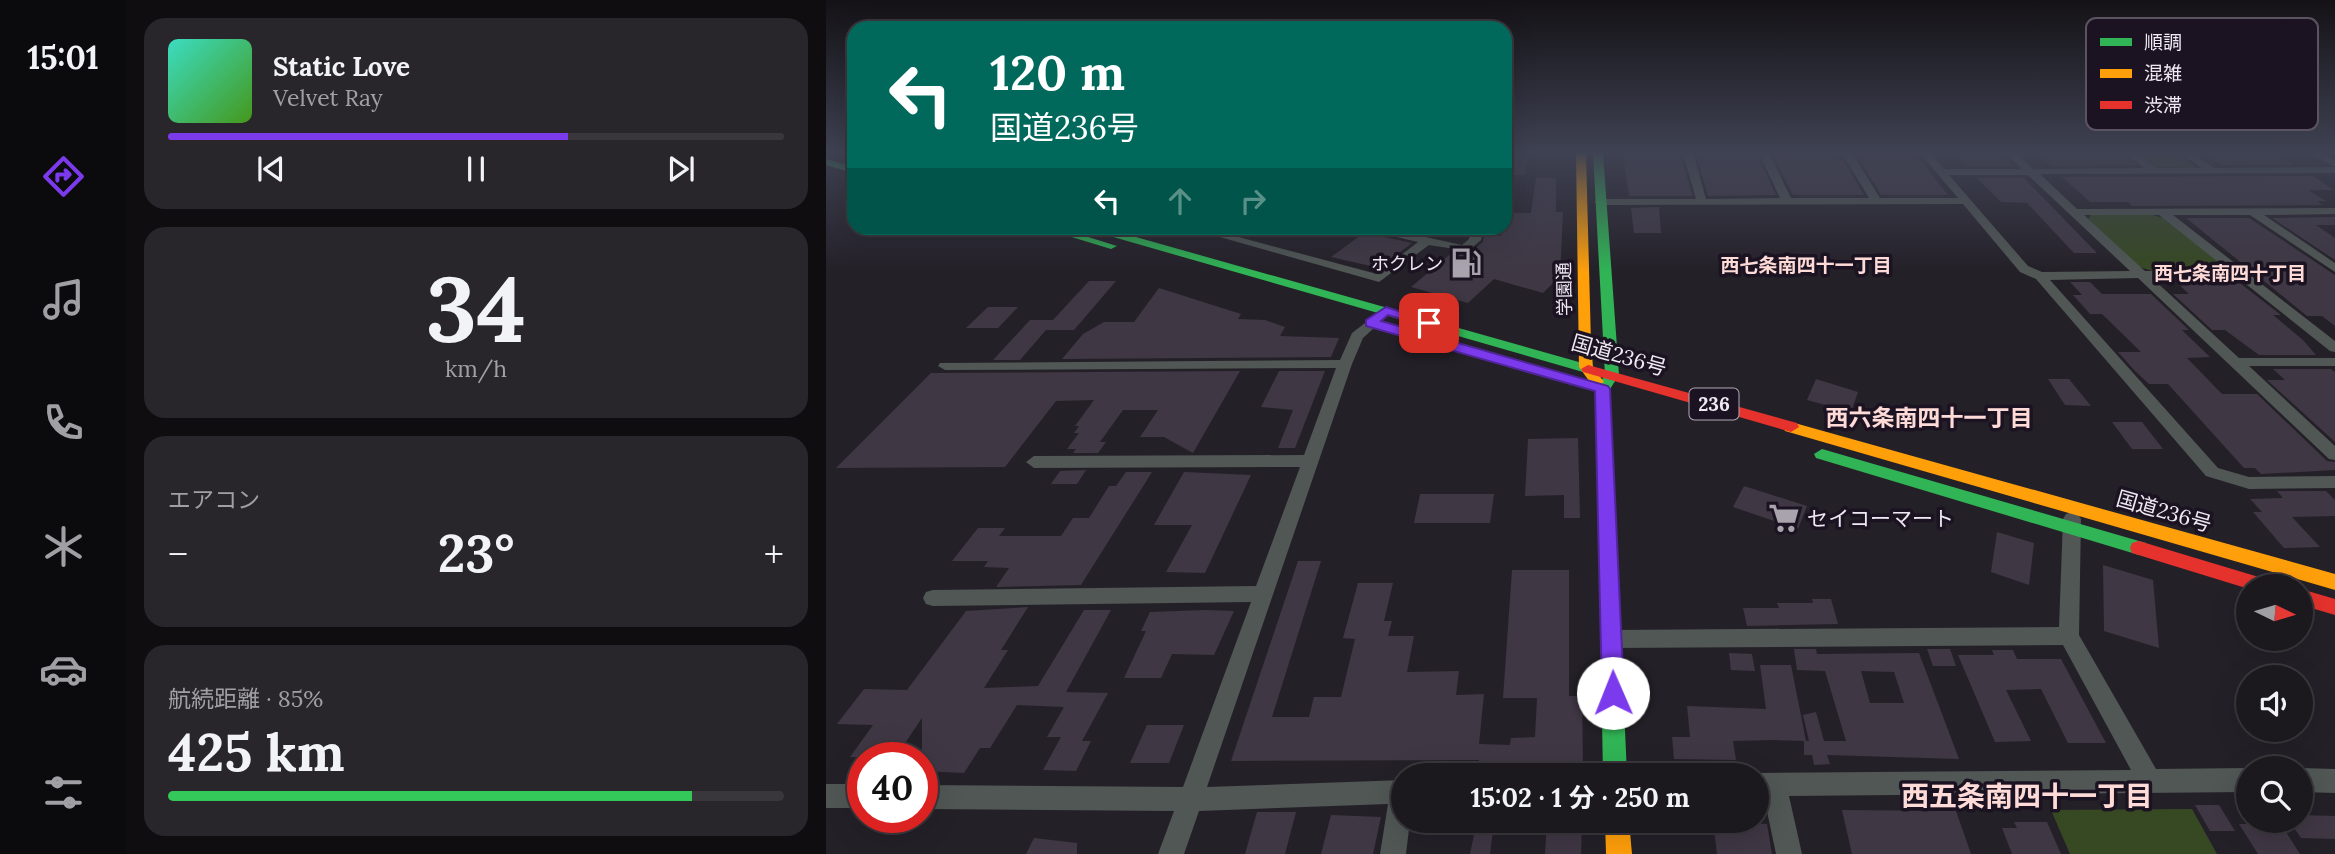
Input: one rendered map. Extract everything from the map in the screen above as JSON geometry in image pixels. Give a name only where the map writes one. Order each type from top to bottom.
[{"type":"main road","name":"学園通","points":[[1582,193],[1586,367]]},
{"type":"main road","name":"学園通","points":[[1599,193],[1612,374]]},
{"type":"main road","name":"国道236号","points":[[1074,235],[1378,317],[1612,374],[2335,582]]},
{"type":"main road","name":"国道236号","points":[[1115,235],[1750,433]]},
{"type":"main road","points":[[1586,367],[1603,389]]},
{"type":"main road","points":[[1612,374],[1603,389],[1615,763]]},
{"type":"main road","name":"国道236号","points":[[1803,449],[2236,578]]},
{"type":"main road","points":[[2314,601],[2335,607]]},
{"type":"main road","points":[[1618,833],[1619,854]]},
{"type":"street","points":[[1699,193],[1702,202]]},
{"type":"street","points":[[1783,193],[1787,202]]},
{"type":"street","points":[[1871,193],[1877,202]]},
{"type":"street","points":[[1960,193],[2024,269],[2040,276],[2241,274]]},
{"type":"street","points":[[2054,193],[2335,455]]},
{"type":"street","points":[[1599,202],[1967,201]]},
{"type":"street","points":[[2161,211],[2335,348]]},
{"type":"street","points":[[2252,211],[2335,268]]},
{"type":"street","points":[[2074,212],[2335,211]]},
{"type":"street","points":[[1220,235],[1378,278],[1427,242]]},
{"type":"street","points":[[1400,235],[1464,249],[1475,240],[1476,235]]},
{"type":"street","points":[[2040,276],[2212,472],[2249,483],[2335,482]]},
{"type":"street","points":[[1171,854],[1345,363],[1357,336],[1378,317]]},
{"type":"street","points":[[2236,362],[2335,362]]},
{"type":"street","points":[[944,366],[1345,363]]},
{"type":"street","points":[[1034,462],[1311,461]]},
{"type":"street","points":[[2074,507],[2070,529],[2069,636],[2149,780]]},
{"type":"street","points":[[933,598],[1265,594]]},
{"type":"street","points":[[1612,639],[2069,636]]},
{"type":"street","points":[[1769,785],[2236,780]]},
{"type":"street","points":[[2313,780],[2335,780]]},
{"type":"street","points":[[938,797],[1192,799],[1391,792]]},
{"type":"street","points":[[1769,794],[1789,854]]},
{"type":"street","points":[[826,796],[847,796]]},
{"type":"street","points":[[1392,854],[1396,833]]},
{"type":"green space","points":[[2149,214],[2163,218],[2223,265],[2222,270],[2153,271],[2139,267],[2088,219],[2091,215]]},
{"type":"green space","points":[[2192,809],[2217,854],[2070,854],[2051,810]]},
{"type":"building","points":[[1534,193],[1556,193],[1556,212],[1563,212],[1560,276],[1543,293],[1494,279],[1468,303],[1411,287],[1454,251],[1470,253],[1483,242],[1484,236],[1512,235],[1512,213],[1531,213]]},
{"type":"building","points":[[1629,193],[1692,193],[1693,196],[1629,196]]},
{"type":"building","points":[[1707,193],[1775,193],[1776,195],[1708,196]]},
{"type":"building","points":[[1792,193],[1863,193],[1864,195],[1793,195]]},
{"type":"building","points":[[1880,193],[1948,195],[1881,195]]},
{"type":"building","points":[[1992,193],[2038,193],[2097,253],[2074,253],[2027,203],[2001,202]]},
{"type":"building","points":[[2080,193],[2313,193],[2326,201],[2317,201],[2323,205],[2132,206],[2128,202],[2090,202]]},
{"type":"building","points":[[1659,207],[1661,233],[1634,233],[1631,208]]},
{"type":"building","points":[[2335,217],[2335,225],[2316,225],[2335,238],[2335,260],[2272,218]]},
{"type":"building","points":[[2186,218],[2249,218],[2335,275],[2335,326],[2322,316],[2307,316]]},
{"type":"building","points":[[1361,235],[1375,235],[1412,243],[1379,268],[1331,257]]},
{"type":"building","points":[[2227,280],[2236,280],[2281,315],[2273,315],[2303,340],[2316,355],[2259,355],[2225,330],[2212,330],[2173,294],[2189,294],[2176,282],[2230,282]]},
{"type":"building","points":[[1089,281],[1116,281],[1074,330],[1046,330],[1020,360],[993,360],[1030,320],[1053,320]]},
{"type":"building","points":[[2070,282],[2090,282],[2102,294],[2151,294],[2189,330],[2182,330],[2210,357],[2187,358],[2222,394],[2257,394],[2327,461],[2335,462],[2335,470],[2261,474],[2255,468],[2244,468],[2168,384],[2149,384],[2135,371],[2118,352],[2141,352],[2102,314],[2090,314],[2073,295],[2082,295]]},
{"type":"building","points":[[1159,288],[1241,314],[1238,319],[1265,320],[1285,327],[1280,336],[1339,338],[1331,357],[1062,359],[1083,334],[1104,322],[1134,322]]},
{"type":"building","points":[[988,307],[1018,307],[998,328],[966,328]]},
{"type":"building","points":[[2273,369],[2331,369],[2335,372],[2335,442],[2267,380],[2285,380]]},
{"type":"building","points":[[1240,371],[1193,453],[1164,437],[1140,437],[1158,410],[1123,410],[1100,442],[1106,442],[1098,453],[1073,453],[1076,449],[1067,449],[1079,433],[1074,433],[1079,426],[1075,426],[1094,400],[1056,401],[1005,467],[836,468],[931,373]]},
{"type":"building","points":[[1279,371],[1325,371],[1295,448],[1278,448],[1293,410],[1261,407]]},
{"type":"building","points":[[1816,379],[1858,392],[1851,412],[1807,400]]},
{"type":"building","points":[[2048,379],[2069,379],[2091,406],[2065,405]]},
{"type":"building","points":[[2112,422],[2142,422],[2163,449],[2132,449]]},
{"type":"building","points":[[1578,438],[1580,518],[1564,518],[1564,495],[1525,496],[1528,439]]},
{"type":"building","points":[[1086,470],[1077,484],[1051,484],[1060,471]]},
{"type":"building","points":[[1126,472],[1152,472],[1081,585],[996,587],[1009,568],[984,567],[988,561],[952,561],[978,528],[1005,528],[999,536],[1061,536],[1073,518],[1089,518],[1109,486],[1116,486]]},
{"type":"building","points":[[1184,472],[1251,475],[1205,573],[1166,572],[1192,525],[1154,525]]},
{"type":"building","name":"セイコーマート","points":[[1744,486],[1807,506],[1798,529],[1733,507]]},
{"type":"building","points":[[2277,491],[2326,491],[2335,500],[2335,516],[2292,517],[2320,547],[2284,548],[2253,512],[2262,512],[2250,499],[2283,498]]},
{"type":"building","points":[[1420,494],[1494,494],[1490,523],[1414,523]]},
{"type":"building","points":[[1997,532],[2034,543],[2029,585],[1991,572]]},
{"type":"building","points":[[1298,561],[1321,561],[1272,717],[1309,717],[1314,697],[1341,697],[1355,639],[1343,638],[1358,583],[1393,583],[1384,621],[1392,621],[1388,636],[1414,636],[1407,672],[1459,671],[1456,695],[1484,694],[1479,744],[1510,745],[1511,738],[1535,737],[1537,698],[1503,698],[1512,570],[1569,570],[1569,696],[1582,696],[1583,763],[1478,763],[1479,760],[1231,761]]},
{"type":"building","points":[[2103,565],[2153,580],[2159,648],[2104,631]]},
{"type":"building","points":[[1812,599],[1831,599],[1838,624],[1747,626],[1743,608],[1779,608],[1777,603],[1813,603]]},
{"type":"building","points":[[1028,607],[1001,650],[1008,650],[984,688],[1038,686],[1084,610],[1111,610],[1066,692],[1108,693],[1082,741],[1091,741],[1076,771],[1043,770],[1061,737],[1047,737],[1064,707],[1017,705],[990,748],[980,748],[964,773],[938,772],[938,742],[922,742],[922,718],[906,742],[861,742],[873,725],[837,724],[864,689],[907,690],[966,611]]},
{"type":"building","points":[[1234,611],[1214,655],[1172,654],[1161,678],[1124,678],[1146,631],[1141,631],[1150,612]]},
{"type":"building","points":[[1794,649],[1816,649],[1817,654],[1919,653],[1959,759],[1827,755],[1830,764],[1814,765],[1812,755],[1804,755],[1804,741],[1772,740],[1733,741],[1736,760],[1674,759],[1672,737],[1690,737],[1687,706],[1766,709],[1760,665],[1791,665],[1806,741],[1809,741],[1803,715],[1816,712],[1824,741],[1846,741],[1825,671],[1797,670]],"holes":[[[1861,671],[1894,672],[1904,703],[1870,703]]]},
{"type":"building","points":[[1927,649],[1950,649],[1956,666],[1933,666]]},
{"type":"building","points":[[1992,650],[2013,650],[2017,659],[2061,659],[2106,743],[2068,743],[2041,689],[2006,690],[2031,741],[1995,742],[1958,655],[1994,655]]},
{"type":"building","points":[[1729,653],[1752,654],[1755,671],[1731,670]]},
{"type":"building","points":[[1147,725],[1184,725],[1169,763],[1130,763]]},
{"type":"building","points":[[2195,805],[2219,805],[2235,831],[2210,831]]},
{"type":"building","points":[[1842,810],[1956,811],[1971,854],[1852,854]]},
{"type":"building","points":[[1257,812],[1296,812],[1285,854],[1245,854]]},
{"type":"building","points":[[1331,815],[1381,817],[1373,854],[1321,854]]},
{"type":"building","points":[[2313,815],[2335,816],[2335,839],[2301,838],[2297,833],[2313,833]]},
{"type":"building","points":[[2014,822],[2047,822],[2061,854],[2012,854],[2002,828],[2017,828]]},
{"type":"building","points":[[1474,833],[1493,833],[1490,854],[1470,854]]},
{"type":"building","points":[[1546,833],[1582,833],[1581,854],[1545,854]]},
{"type":"building","points":[[1714,833],[1768,833],[1772,854],[1717,854]]},
{"type":"building","points":[[2245,833],[2287,833],[2300,854],[2258,854]]},
{"type":"building","points":[[1034,838],[1077,843],[1077,854],[1026,854]]},
{"type":"traffic: fast","points":[[1601,193],[1612,375],[1603,389]]},
{"type":"traffic: fast","points":[[1072,235],[1111,246]]},
{"type":"traffic: fast","points":[[1118,235],[1588,369]]},
{"type":"traffic: fast","points":[[1603,389],[1615,763]]},
{"type":"traffic: fast","points":[[1822,454],[2139,548]]},
{"type":"traffic: slow","points":[[1582,193],[1584,344],[1586,367],[1597,382]]},
{"type":"traffic: slow","points":[[1791,427],[2335,582]]},
{"type":"traffic: slow","points":[[1618,833],[1619,854]]},
{"type":"traffic: jam","points":[[1588,369],[1791,427]]},
{"type":"traffic: jam","points":[[2139,548],[2236,577]]},
{"type":"traffic: jam","points":[[2314,601],[2335,607]]},
{"type":"place","name":"ホクレン","points":[[1466,263]]},
{"type":"place","name":"セイコーマート","points":[[1784,518]]},
{"type":"district","name":"西七条南四十一丁目","points":[[1806,265]]},
{"type":"district","name":"西七条南四十丁目","points":[[2230,273]]},
{"type":"district","name":"西六条南四十一丁目","points":[[1929,417]]},
{"type":"district","name":"西五条南四十一丁目","points":[[2027,796]]},
{"type":"route","points":[[1429,323],[1386,311],[1371,323],[1603,389],[1613,693]]}]
